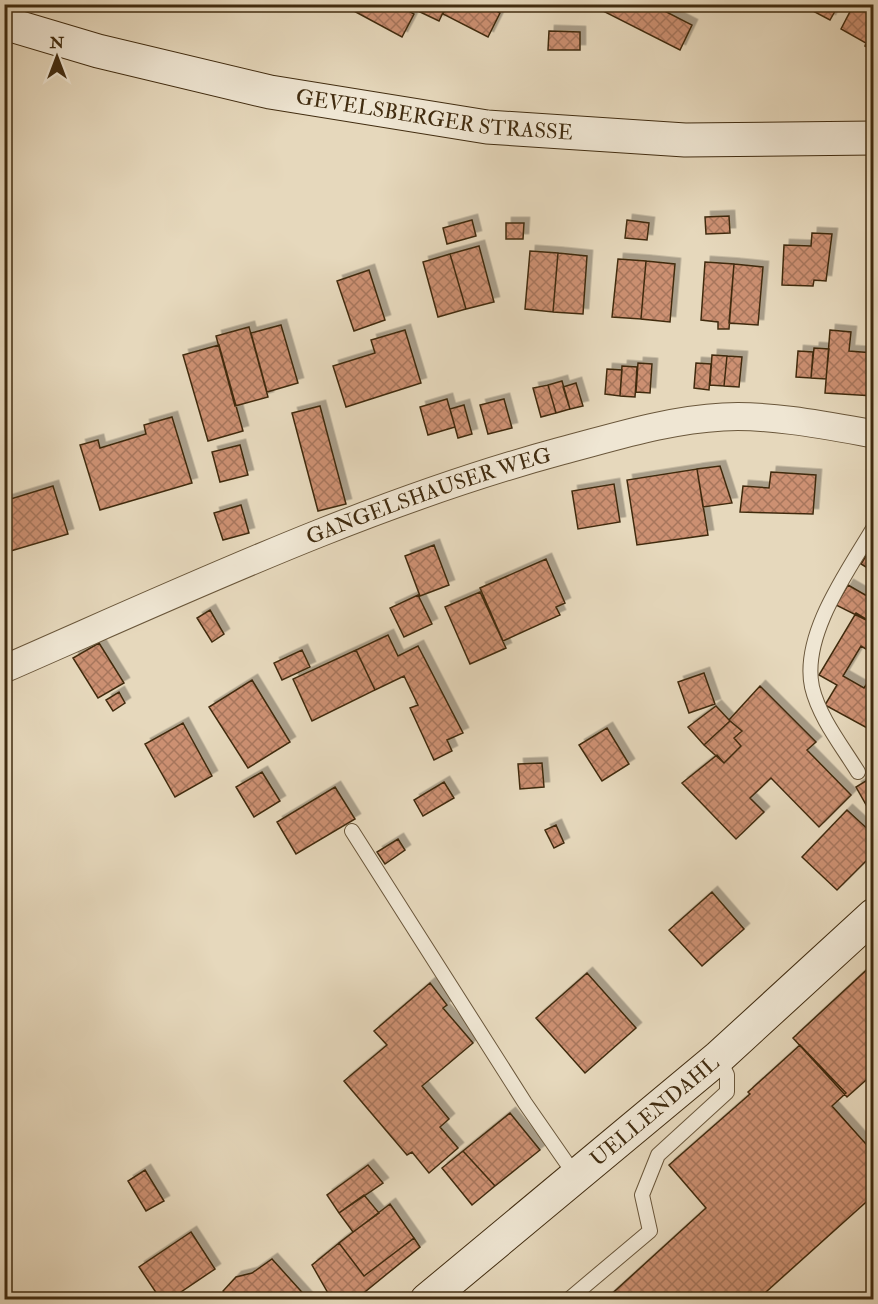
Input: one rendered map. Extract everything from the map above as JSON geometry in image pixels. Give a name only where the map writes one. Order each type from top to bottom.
[{"type":"main road","name":"GEVELSBERGER STRASSE","points":[[4,23],[98,51],[270,92],[487,127],[685,140],[873,138]]},
{"type":"main road","name":"UELLENDAHL","points":[[427,1299],[719,1057],[873,915]]},
{"type":"street","name":"GANGELSHAUSER WEG","points":[[4,669],[384,506],[540,457],[649,428],[726,417],[790,422],[873,434]]},
{"type":"lane","points":[[858,772],[820,709],[812,687],[811,664],[815,638],[832,599],[873,529]]},
{"type":"lane","points":[[352,831],[525,1103],[575,1175]]},
{"type":"lane","points":[[568,1299],[650,1231],[642,1195],[658,1155],[727,1092],[727,1075],[719,1057]]},
{"type":"building","points":[[341,4],[396,4],[414,14],[402,37]]},
{"type":"building","points":[[418,4],[447,4],[439,21],[416,10]]},
{"type":"building","points":[[447,4],[485,4],[500,13],[488,37],[443,14]]},
{"type":"building","points":[[604,4],[651,4],[692,25],[680,50],[601,10]]},
{"type":"building","points":[[811,4],[839,4],[830,20],[809,9]]},
{"type":"building","points":[[854,4],[874,4],[874,50],[841,29]]},
{"type":"building","points":[[549,31],[580,32],[580,50],[548,50]]},
{"type":"building","points":[[729,216],[730,233],[706,234],[705,217]]},
{"type":"building","points":[[472,220],[476,236],[447,244],[443,228]]},
{"type":"building","points":[[627,220],[649,223],[647,240],[625,238]]},
{"type":"building","points":[[506,223],[524,223],[523,239],[506,239]]},
{"type":"building","points":[[812,233],[832,234],[826,281],[814,280],[813,286],[782,285],[784,245],[811,246]]},
{"type":"building","points":[[479,246],[494,302],[466,309],[450,254]]},
{"type":"building","points":[[530,251],[558,253],[553,312],[525,309]]},
{"type":"building","points":[[558,253],[587,256],[583,314],[553,312]]},
{"type":"building","points":[[450,254],[466,309],[438,317],[423,262]]},
{"type":"building","points":[[618,259],[646,261],[641,319],[612,317]]},
{"type":"building","points":[[646,261],[675,264],[670,322],[641,319]]},
{"type":"building","points":[[705,262],[734,264],[729,329],[718,329],[718,322],[701,320]]},
{"type":"building","points":[[734,264],[763,267],[758,325],[729,323]]},
{"type":"building","points":[[369,270],[385,320],[354,331],[337,281]]},
{"type":"building","points":[[281,325],[298,383],[267,392],[251,333]]},
{"type":"building","points":[[249,327],[268,397],[235,406],[216,336]]},
{"type":"building","points":[[405,330],[421,383],[346,407],[333,366],[375,353],[371,340]]},
{"type":"building","points":[[830,330],[851,332],[849,351],[874,353],[874,396],[825,393]]},
{"type":"building","points":[[219,345],[243,431],[208,441],[183,355]]},
{"type":"building","points":[[814,348],[829,349],[826,379],[811,378]]},
{"type":"building","points":[[798,351],[813,352],[811,378],[796,377]]},
{"type":"building","points":[[712,355],[727,356],[724,386],[710,385]]},
{"type":"building","points":[[727,356],[742,357],[739,387],[724,386]]},
{"type":"building","points":[[638,363],[652,364],[650,393],[636,392]]},
{"type":"building","points":[[696,363],[711,364],[709,390],[694,388]]},
{"type":"building","points":[[622,366],[637,367],[635,397],[620,396]]},
{"type":"building","points":[[607,369],[622,370],[620,396],[605,394]]},
{"type":"building","points":[[562,381],[570,409],[556,413],[548,385]]},
{"type":"building","points":[[576,383],[583,406],[570,409],[563,387]]},
{"type":"building","points":[[548,385],[556,413],[541,417],[533,388]]},
{"type":"building","points":[[447,399],[455,427],[428,435],[420,407]]},
{"type":"building","points":[[504,399],[512,428],[488,434],[480,405]]},
{"type":"building","points":[[464,405],[472,434],[458,438],[450,409]]},
{"type":"building","points":[[320,406],[346,504],[318,511],[292,413]]},
{"type":"building","points":[[172,417],[192,483],[100,510],[80,445],[98,440],[100,448],[146,434],[144,425]]},
{"type":"building","points":[[240,445],[248,475],[220,482],[212,452]]},
{"type":"building","points":[[720,466],[732,503],[703,507],[697,469]]},
{"type":"building","points":[[697,469],[708,535],[637,545],[627,480]]},
{"type":"building","points":[[771,472],[816,475],[813,514],[740,512],[743,486],[769,488]]},
{"type":"building","points":[[614,484],[620,522],[578,529],[572,491]]},
{"type":"building","points":[[53,486],[68,534],[4,553],[4,501]]},
{"type":"building","points":[[241,505],[249,533],[223,540],[214,513]]},
{"type":"building","points":[[434,545],[449,585],[420,596],[405,556]]},
{"type":"building","points":[[872,546],[874,547],[874,572],[861,564]]},
{"type":"building","points":[[546,559],[565,603],[556,607],[560,615],[503,641],[480,588]]},
{"type":"building","points":[[848,585],[874,600],[874,624],[836,605]]},
{"type":"building","points":[[480,592],[506,648],[470,664],[445,607]]},
{"type":"building","points":[[418,595],[432,624],[404,637],[390,608]]},
{"type":"building","points":[[210,610],[224,634],[212,642],[197,618]]},
{"type":"building","points":[[856,613],[874,624],[874,654],[861,646],[843,676],[864,688],[874,673],[874,722],[869,729],[825,705],[837,685],[819,675]]},
{"type":"building","points":[[388,635],[398,656],[418,646],[463,733],[447,740],[452,751],[434,760],[410,708],[418,705],[404,676],[375,690],[356,650]]},
{"type":"building","points":[[99,643],[124,683],[98,698],[73,658]]},
{"type":"building","points":[[302,650],[310,667],[282,680],[274,663]]},
{"type":"building","points":[[356,650],[375,690],[312,721],[293,679]]},
{"type":"building","points":[[704,673],[715,704],[689,713],[678,682]]},
{"type":"building","points":[[252,680],[290,742],[248,768],[209,707]]},
{"type":"building","points":[[760,686],[816,742],[807,750],[851,795],[819,827],[771,778],[750,798],[764,812],[736,839],[682,783],[717,755],[724,763],[741,746],[734,738],[742,731],[729,720]]},
{"type":"building","points":[[119,692],[125,703],[113,711],[106,700]]},
{"type":"building","points":[[716,706],[730,721],[704,745],[688,727]]},
{"type":"building","points":[[730,721],[742,731],[734,738],[741,746],[724,763],[704,745]]},
{"type":"building","points":[[183,723],[212,776],[175,797],[145,744]]},
{"type":"building","points":[[607,728],[629,764],[602,781],[579,745]]},
{"type":"building","points":[[542,763],[544,787],[520,789],[518,764]]},
{"type":"building","points":[[262,772],[280,801],[254,817],[236,787]]},
{"type":"building","points":[[869,779],[874,787],[874,807],[869,810],[856,787]]},
{"type":"building","points":[[444,782],[454,798],[423,816],[414,800]]},
{"type":"building","points":[[335,787],[355,819],[296,854],[277,822]]},
{"type":"building","points":[[847,810],[874,835],[874,853],[837,890],[802,857]]},
{"type":"building","points":[[556,825],[564,843],[554,848],[545,830]]},
{"type":"building","points":[[398,839],[405,850],[385,864],[377,852]]},
{"type":"building","points":[[712,892],[744,929],[702,966],[669,930]]},
{"type":"building","points":[[874,963],[874,1010],[869,1015],[873,1020],[868,1024],[874,1031],[874,1073],[847,1097],[793,1038]]},
{"type":"building","points":[[587,973],[636,1028],[585,1073],[536,1018]]},
{"type":"building","points":[[430,983],[447,1005],[443,1008],[473,1043],[422,1086],[449,1119],[440,1127],[458,1148],[429,1173],[412,1152],[407,1155],[344,1081],[387,1045],[374,1031]]},
{"type":"building","points":[[800,1045],[846,1093],[832,1106],[874,1153],[874,1195],[757,1300],[605,1300],[706,1208],[669,1165],[750,1094],[748,1092]]},
{"type":"building","points":[[510,1113],[540,1150],[495,1186],[463,1151]]},
{"type":"building","points":[[463,1151],[495,1186],[472,1205],[442,1168]]},
{"type":"building","points":[[368,1165],[383,1183],[339,1213],[327,1195]]},
{"type":"building","points":[[145,1170],[164,1201],[146,1211],[128,1181]]},
{"type":"building","points":[[364,1195],[379,1213],[353,1232],[339,1213]]},
{"type":"building","points":[[390,1204],[414,1238],[364,1276],[339,1243]]},
{"type":"building","points":[[191,1232],[215,1269],[169,1300],[161,1300],[139,1267]]},
{"type":"building","points":[[414,1238],[420,1247],[355,1300],[332,1300],[312,1265],[339,1243],[364,1276]]},
{"type":"building","points":[[272,1259],[309,1300],[229,1300],[223,1291],[236,1277],[252,1273]]}]
